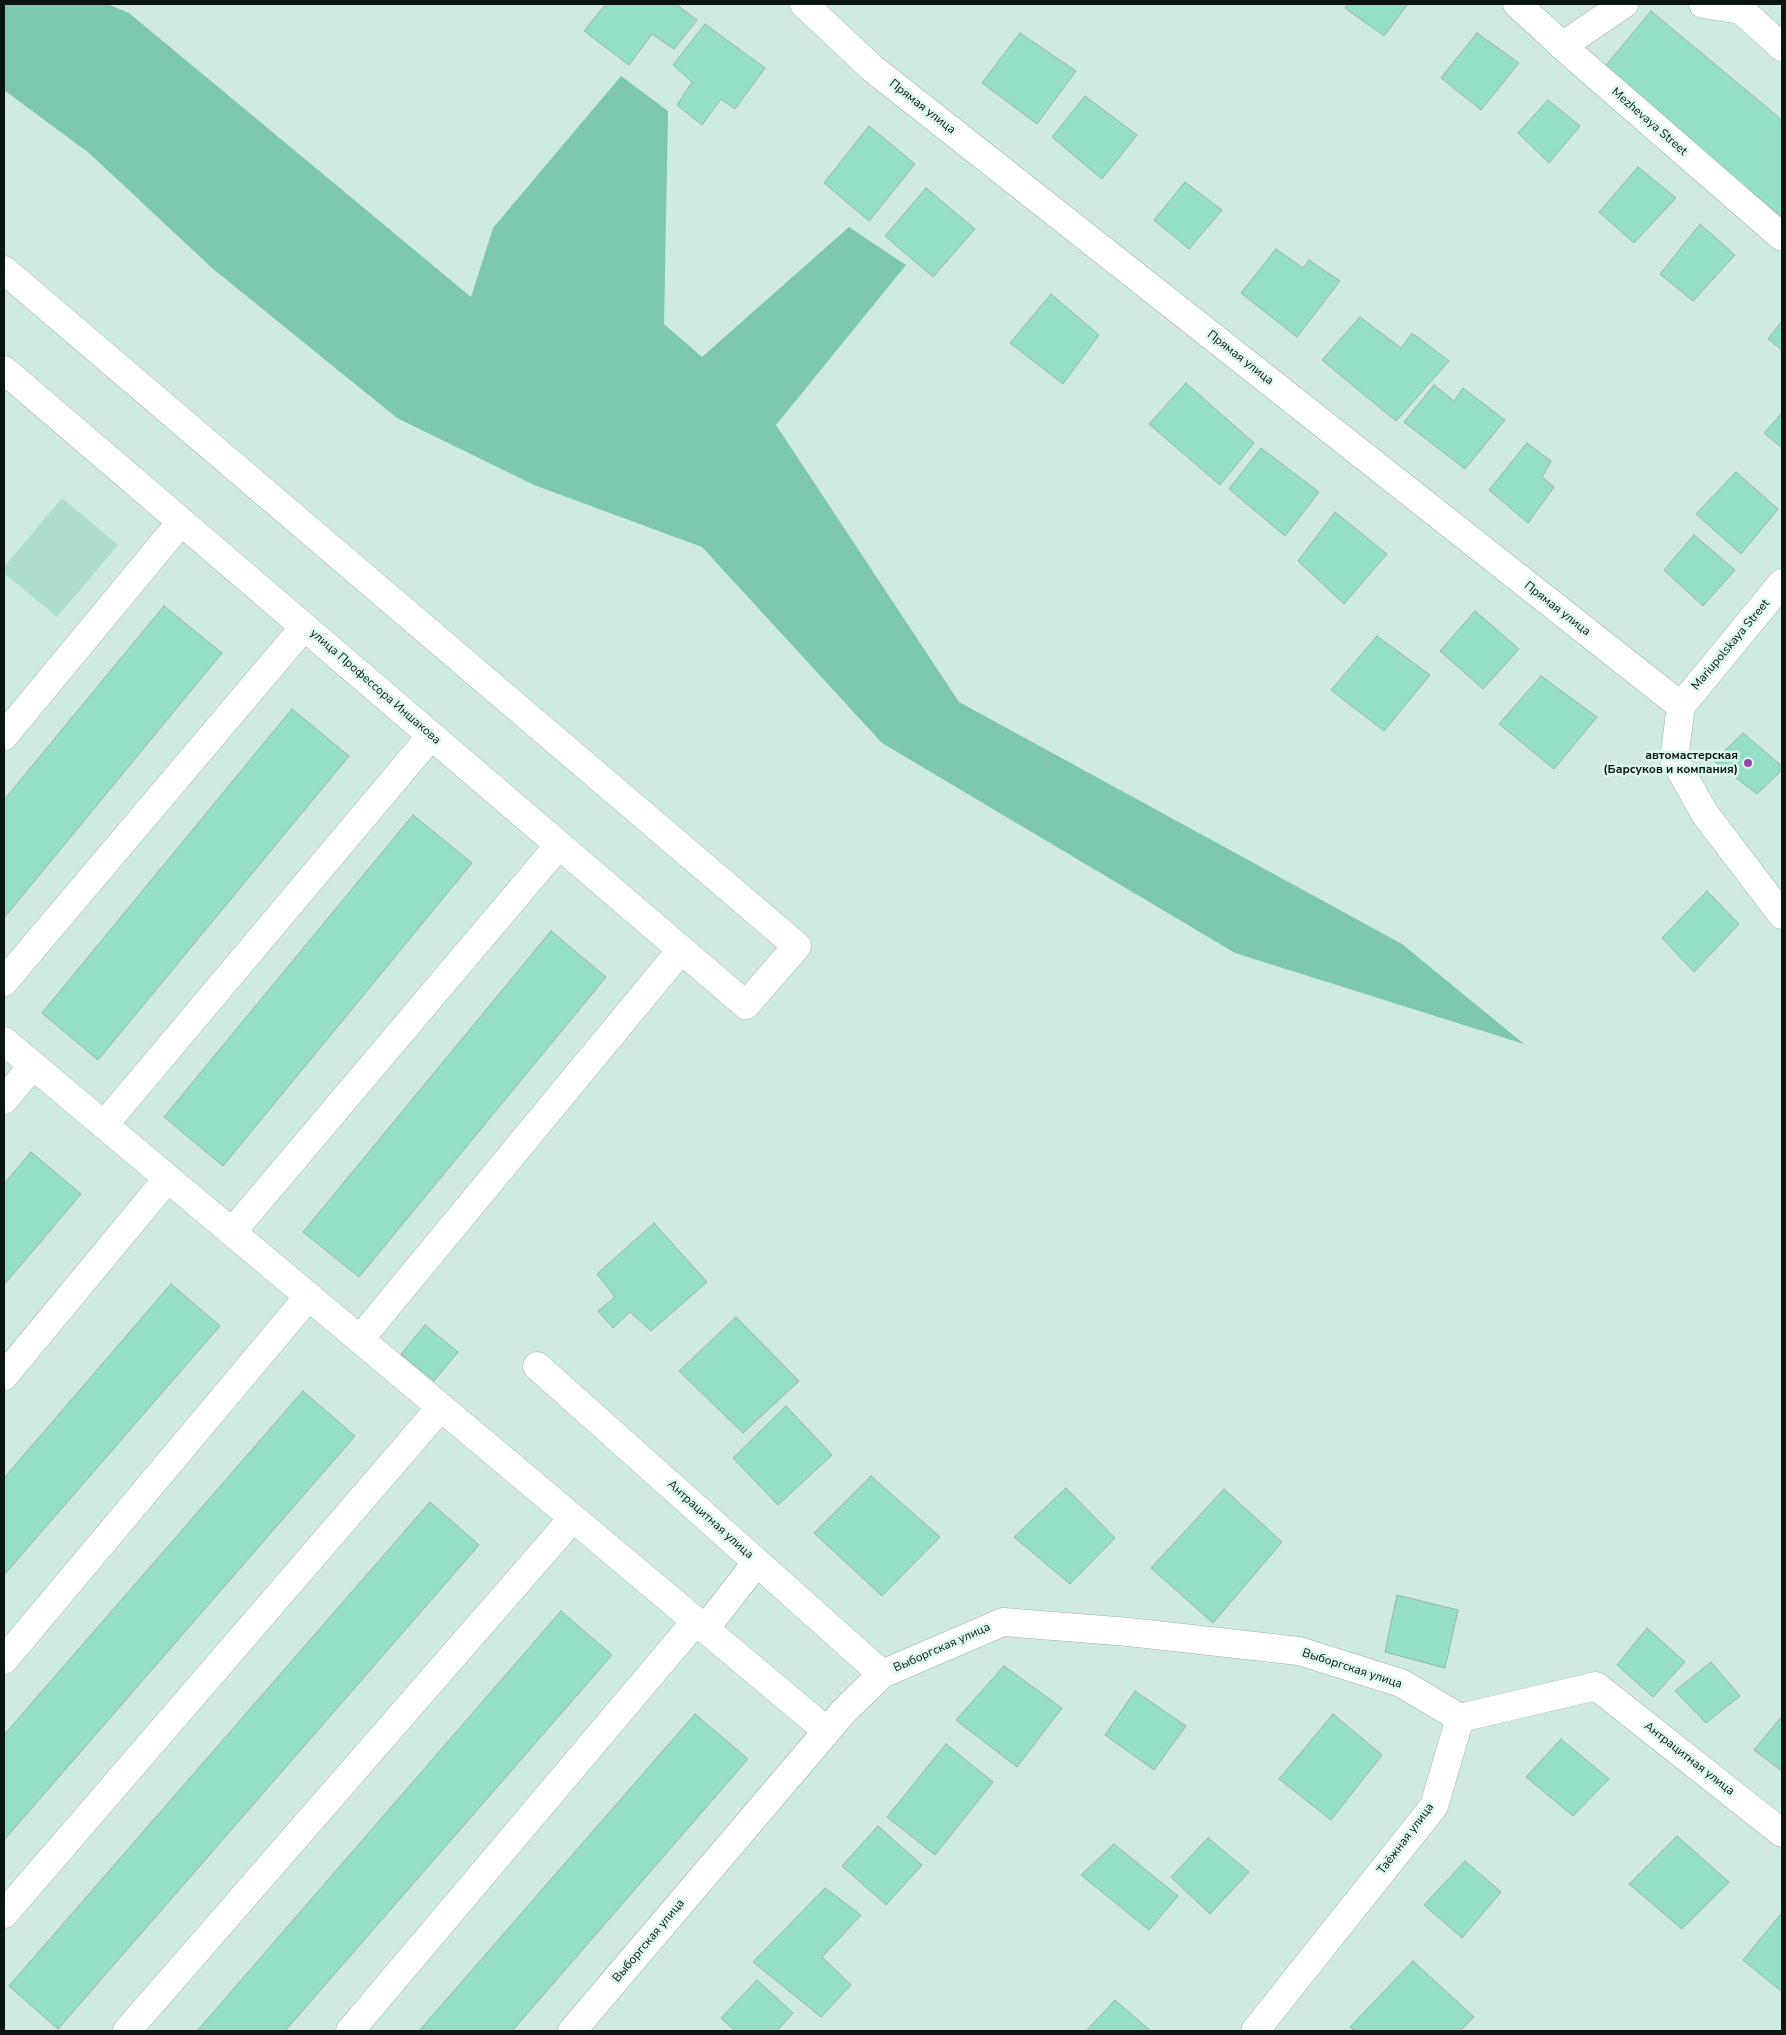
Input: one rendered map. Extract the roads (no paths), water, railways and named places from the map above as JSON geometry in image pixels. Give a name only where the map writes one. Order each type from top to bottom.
[{"type":"street","name":"Прямая улица","points":[[804,4],[872,68],[1681,706]]},
{"type":"street","name":"Mezhevaya Street","points":[[1517,4],[1562,46],[1782,238]]},
{"type":"street","points":[[1562,46],[1624,4]]},
{"type":"street","points":[[1703,4],[1741,7],[1782,47]]},
{"type":"street","name":"улица Профессора Иншакова","points":[[4,270],[796,946],[746,1005],[4,370]]},
{"type":"street","points":[[6,730],[182,522]]},
{"type":"street","name":"Mariupolskaya Street","points":[[1681,706],[1782,583]]},
{"type":"street","points":[[4,982],[304,627]]},
{"type":"street","points":[[1681,706],[1674,759],[1705,814],[1782,915]]},
{"type":"street","points":[[104,1125],[431,736]]},
{"type":"street","points":[[232,1232],[559,846]]},
{"type":"street","points":[[360,1340],[681,950]]},
{"type":"street","points":[[4,1041],[827,1731]]},
{"type":"street","points":[[4,1100],[33,1065]]},
{"type":"street","points":[[4,1376],[168,1178]]},
{"type":"street","points":[[4,1660],[309,1296]]},
{"type":"street","name":"Антрацитная улица","points":[[537,1366],[882,1674]]},
{"type":"street","points":[[4,1914],[441,1407]]},
{"type":"street","points":[[127,2031],[573,1518]]},
{"type":"street","points":[[350,2031],[757,1562]]},
{"type":"street","name":"Выборгская улица","points":[[572,2031],[827,1731],[882,1674],[1003,1622],[1129,1632],[1299,1651],[1401,1683],[1460,1718]]},
{"type":"street","name":"Антрацитная улица","points":[[1460,1718],[1596,1686],[1782,1833]]},
{"type":"street","name":"Таёжная улица","points":[[1255,2031],[1434,1806],[1460,1718]]},
{"type":"place","name":"автомастерская (Барсуков и компания)","points":[[1748,763]]}]
